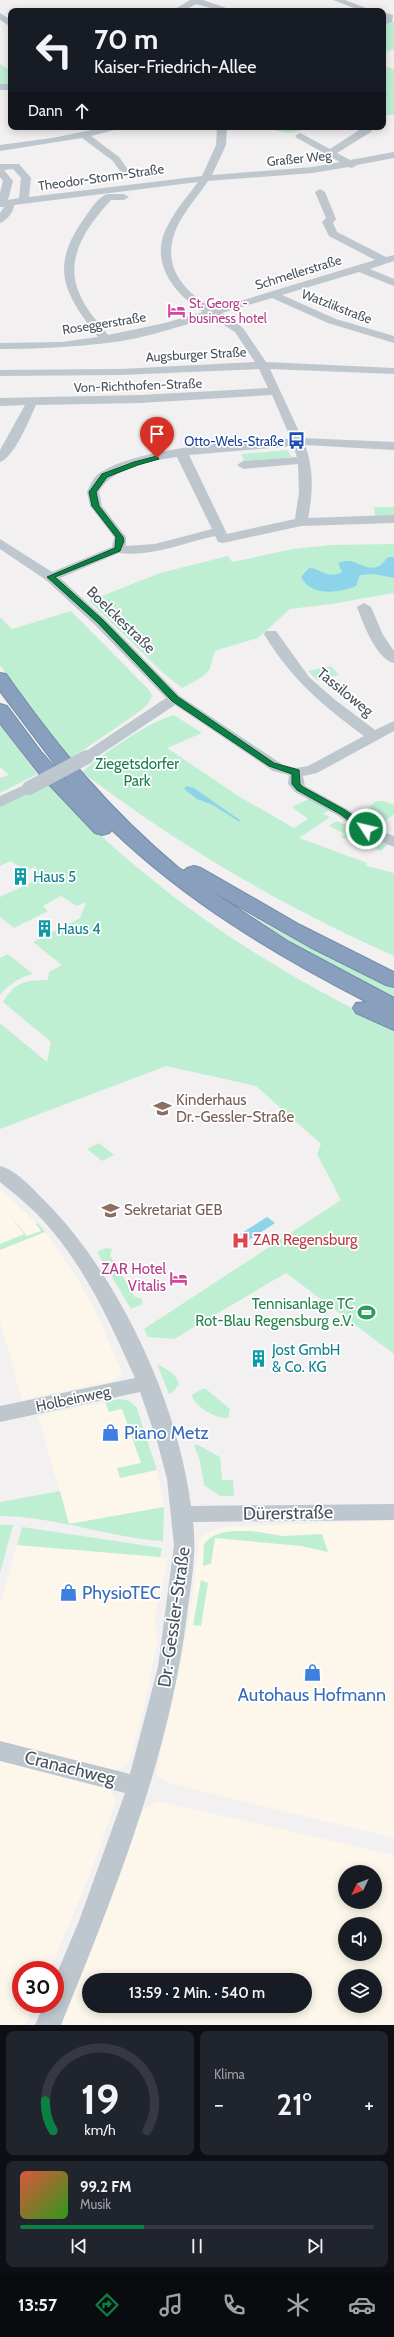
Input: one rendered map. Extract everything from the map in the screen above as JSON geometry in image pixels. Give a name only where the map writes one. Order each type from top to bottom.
[{"type":"highway","points":[[0,678],[40,736],[112,819],[176,874],[209,899],[276,942],[394,1006]]},
{"type":"highway","points":[[0,710],[21,740],[80,808],[149,870],[204,911],[273,956],[394,1023]]},
{"type":"highway","points":[[81,784],[185,866],[269,918],[394,980]]},
{"type":"street","points":[[337,0],[361,8]]},
{"type":"street","points":[[182,8],[196,1],[220,8]]},
{"type":"street","points":[[0,148],[107,130]]},
{"type":"street","points":[[223,130],[224,133],[220,146],[206,177],[172,225],[166,248],[170,275],[177,286],[190,300],[239,331],[247,340],[276,391],[304,460],[307,489],[301,522]]},
{"type":"street","points":[[310,130],[300,136],[352,165]]},
{"type":"street","points":[[331,152],[351,142],[368,130]]},
{"type":"street","points":[[84,135],[110,153],[124,172],[109,168]]},
{"type":"street","name":"Graßer Weg","points":[[206,177],[286,173],[352,165],[394,156]]},
{"type":"street","points":[[0,167],[16,166],[26,178],[24,201]]},
{"type":"street","points":[[0,170],[8,181],[4,204],[9,209],[0,220]]},
{"type":"street","name":"Theodor-Storm-Straße","points":[[4,204],[206,177]]},
{"type":"street","points":[[320,192],[331,219],[327,222],[328,227],[333,234],[389,260]]},
{"type":"street","points":[[106,340],[73,294],[68,278],[68,262],[78,235],[94,211],[108,196],[124,197]]},
{"type":"street","name":"Schmellerstraße","points":[[211,313],[389,260]]},
{"type":"street","points":[[359,268],[394,283]]},
{"type":"street","name":"Watzlikstraße","points":[[271,294],[332,321],[394,340]]},
{"type":"street","name":"Roseggerstraße","points":[[1,345],[62,345],[106,340],[168,326],[211,313]]},
{"type":"street","name":"Augsburger Straße","points":[[0,374],[120,372],[261,365],[394,371]]},
{"type":"street","name":"Von-Richthofen-Straße","points":[[0,402],[148,399],[276,391]]},
{"type":"street","points":[[0,458],[10,445],[32,402]]},
{"type":"street","points":[[118,549],[121,541],[120,537],[93,501],[93,492],[96,485],[104,476],[136,463],[222,448],[297,442],[394,446]]},
{"type":"street","points":[[182,454],[223,539],[301,522],[394,519]]},
{"type":"street","points":[[243,465],[304,460]]},
{"type":"street","points":[[51,577],[118,549],[131,551],[149,549],[219,531]]},
{"type":"street","name":"Boelckestraße","points":[[0,543],[51,577],[105,627],[175,699],[271,765],[296,772]]},
{"type":"street","points":[[364,607],[373,632],[380,644],[394,659]]},
{"type":"street","name":"Tassiloweg","points":[[271,634],[291,666],[309,687],[374,736]]},
{"type":"street","points":[[0,802],[87,757],[175,699]]},
{"type":"street","points":[[394,725],[320,766],[296,772],[296,784],[300,789],[342,812],[373,833],[394,842]]},
{"type":"street","name":"Dr.-Gessler-Straße","points":[[0,1172],[41,1206],[60,1227],[79,1253],[118,1318],[147,1383],[177,1479],[183,1514],[185,1545],[183,1572],[172,1652],[161,1707],[139,1786],[91,1921],[48,2025]]},
{"type":"street","name":"Holbeinweg","points":[[0,1414],[147,1383]]},
{"type":"street","name":"Dürerstraße","points":[[183,1514],[394,1512]]},
{"type":"street","name":"Cranachweg","points":[[0,1751],[139,1786]]},
{"type":"shaded area","points":[[0,1188],[45,1232],[76,1276],[97,1314],[121,1370],[121,1374],[115,1380],[22,1400],[0,1321]]},
{"type":"shaded area","points":[[120,1399],[130,1401],[140,1414],[157,1470],[164,1507],[69,1524],[38,1416]]},
{"type":"shaded area","points":[[394,1520],[394,1838],[168,1783],[156,1775],[183,1652],[192,1601],[199,1542],[203,1536],[211,1531],[227,1527]]},
{"type":"shaded area","points":[[17,1545],[168,1558],[155,1615],[157,1643],[144,1708],[129,1762],[120,1769],[113,1770],[0,1744],[0,1605]]},
{"type":"shaded area","points":[[0,1759],[108,1788],[116,1801],[92,1869],[54,1961],[12,1961],[12,2013],[31,2013],[25,2025],[0,2025]]},
{"type":"shaded area","points":[[158,1801],[394,1855],[394,2025],[59,2025],[117,1881],[142,1811]]},
{"type":"green space","points":[[394,21],[394,49],[386,52],[386,23]]},
{"type":"green space","points":[[0,64],[8,69],[8,86],[0,86]]},
{"type":"green space","points":[[386,67],[394,69],[394,115],[386,115]]},
{"type":"green space","points":[[274,130],[302,130],[292,133]]},
{"type":"green space","points":[[288,450],[291,457],[244,461],[241,454]]},
{"type":"green space","points":[[374,507],[394,507],[394,516],[375,516]]},
{"type":"green space","points":[[394,544],[394,593],[331,604],[290,609],[258,638],[217,650],[207,673],[182,688],[161,671],[89,601],[160,573],[228,556],[232,562],[293,549],[332,545]]},
{"type":"green space","points":[[71,611],[150,691],[152,696],[148,704],[140,711],[69,760],[0,665],[0,617],[12,629]]},
{"type":"green space","points":[[331,666],[339,675],[317,680],[308,671]]},
{"type":"green space","name":"Ziegetsdorfer Park","points":[[174,715],[202,733],[167,748],[240,797],[294,828],[308,819],[292,807],[311,798],[331,809],[323,814],[330,817],[299,838],[367,863],[366,866],[394,873],[394,956],[312,917],[232,873],[156,825],[82,772],[126,739],[164,718]]},
{"type":"green space","points":[[0,725],[37,774],[0,793],[0,778],[9,775],[0,767]]},
{"type":"green space","points":[[49,784],[126,858],[167,892],[210,923],[299,979],[394,1029],[394,1354],[286,1273],[174,1339],[148,1337],[144,1329],[341,1200],[317,1154],[321,1144],[256,1086],[166,1066],[0,1129],[0,1023],[47,1062],[51,1042],[3,1002],[7,995],[16,986],[27,982],[48,980],[49,972],[62,965],[33,942],[80,918],[86,902],[77,906],[61,896],[43,906],[48,911],[14,928],[0,917],[0,897],[32,882],[36,866],[25,871],[11,861],[0,866],[0,805]]},
{"type":"green space","points":[[376,801],[384,801],[394,805],[394,814],[381,823],[368,823],[360,815]]},
{"type":"green space","points":[[337,821],[359,830],[346,839],[341,837],[345,834],[329,826]]},
{"type":"green space","points":[[368,835],[389,843],[381,851],[371,847],[372,846],[367,841],[369,839],[365,838]]},
{"type":"green space","points":[[241,911],[300,942],[394,985],[394,1000],[295,946]]},
{"type":"green space","points":[[8,954],[33,974],[15,982],[0,995],[0,958]]},
{"type":"green space","points":[[99,1143],[114,1155],[102,1161],[87,1149]]},
{"type":"green space","points":[[9,1214],[27,1236],[41,1231],[36,1224],[38,1223],[45,1232],[0,1250],[0,1244],[24,1234]]},
{"type":"green space","points":[[106,1248],[112,1249],[110,1255],[135,1297],[142,1299],[142,1304],[131,1309],[97,1252]]},
{"type":"green space","points":[[157,1364],[170,1372],[178,1380],[179,1384],[172,1393],[169,1394]]},
{"type":"green space","points":[[202,1389],[206,1389],[230,1409],[228,1418],[212,1415],[197,1404],[192,1395]]},
{"type":"green space","points":[[120,1399],[130,1401],[137,1408],[157,1470],[120,1478],[117,1468],[141,1463],[122,1409],[109,1412],[105,1402]]},
{"type":"green space","points":[[194,1445],[198,1445],[220,1457],[222,1480],[233,1480],[234,1496],[220,1496],[204,1485],[200,1461]]},
{"type":"green space","points":[[60,1491],[69,1524],[164,1507],[163,1541],[122,1536],[41,1519],[0,1516],[0,1502]]},
{"type":"green space","points":[[0,1525],[13,1525],[0,1573]]},
{"type":"green space","points":[[22,1527],[162,1548],[160,1557],[17,1545]]},
{"type":"green space","points":[[252,1531],[283,1536],[322,1534],[328,1552],[301,1546],[215,1538],[211,1564],[203,1566],[204,1544],[209,1539],[220,1533]]},
{"type":"green space","points":[[201,1580],[208,1583],[201,1626],[193,1625]]},
{"type":"water","points":[[388,557],[394,557],[394,578],[374,574],[360,575],[356,586],[334,592],[326,592],[311,588],[301,577],[309,568],[332,575],[337,574],[342,572],[338,563],[344,561],[355,562],[374,568],[382,564]]},
{"type":"water","points":[[186,786],[194,788],[241,821],[238,821],[213,805],[197,799],[184,789]]},
{"type":"water","points":[[267,1217],[275,1223],[249,1240],[240,1234]]},
{"type":"place","name":"St. Georg - business hotel","points":[[176,310]]},
{"type":"place","name":"Otto-Wels-Straße","points":[[297,441]]},
{"type":"place","name":"Haus 5","points":[[20,877]]},
{"type":"place","name":"Haus 4","points":[[44,929]]},
{"type":"place","name":"Kinderhaus Dr.-Gessler-Straße","points":[[163,1109]]},
{"type":"place","name":"Sekretariat GEB","points":[[111,1210]]},
{"type":"place","name":"ZAR Regensburg","points":[[240,1240]]},
{"type":"place","name":"ZAR Hotel Vitalis","points":[[179,1278]]},
{"type":"place","name":"Tennisanlage TC Rot-Blau Regensburg e.V.","points":[[367,1313]]},
{"type":"place","name":"Jost GmbH & Co. KG","points":[[259,1359]]},
{"type":"place","name":"Piano Metz","points":[[111,1433]]},
{"type":"place","name":"PhysioTEC","points":[[69,1593]]},
{"type":"place","name":"Autohaus Hofmann","points":[[312,1673]]},
{"type":"route","points":[[157,458],[136,463],[104,476],[96,485],[93,492],[93,501],[96,506],[120,537],[121,541],[118,549],[51,577],[54,582],[100,622],[175,699],[271,765],[287,771],[296,772],[296,784],[300,789],[342,812],[366,829]]}]
